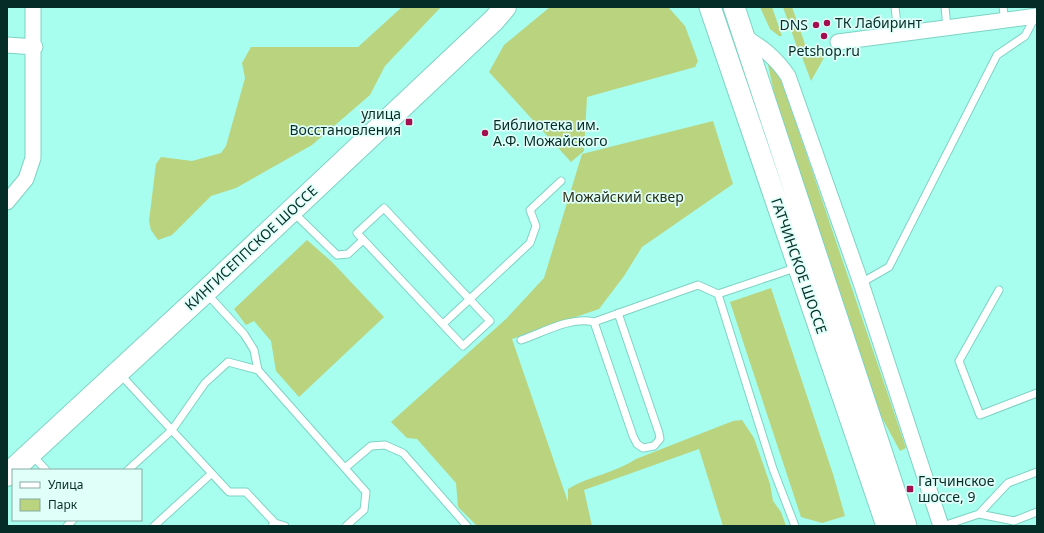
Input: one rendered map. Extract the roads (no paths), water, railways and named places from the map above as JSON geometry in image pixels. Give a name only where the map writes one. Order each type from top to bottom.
[{"type":"main road","name":"КИНГИСЕППСКОЕ ШОССЕ","points":[[14,469],[292,211],[499,13],[513,7]]},
{"type":"main road","name":"ГАТЧИНСКОЕ ШОССЕ","points":[[710,7],[800,266],[887,526]]},
{"type":"main road","name":"ГАТЧИНСКОЕ ШОССЕ","points":[[734,7],[906,526]]},
{"type":"street","points":[[7,202],[26,179],[33,158],[35,47],[33,7]]},
{"type":"street","points":[[838,42],[947,28],[1004,14],[1036,17]]},
{"type":"street","points":[[744,36],[764,48],[778,61],[788,76],[861,282],[942,526]]},
{"type":"street","points":[[7,45],[35,47]]},
{"type":"lane","points":[[895,7],[898,34]]},
{"type":"lane","points":[[945,7],[947,28]]},
{"type":"lane","points":[[861,282],[889,267],[998,55],[1025,36],[1036,17]]},
{"type":"lane","points":[[443,324],[530,243],[536,226],[530,210],[561,181]]},
{"type":"lane","points":[[384,208],[470,299],[490,320],[463,346],[357,233],[384,208]]},
{"type":"lane","points":[[292,211],[337,255],[348,254],[363,240]]},
{"type":"lane","points":[[521,340],[570,323],[586,320],[594,322],[698,285],[718,294],[800,266]]},
{"type":"lane","points":[[999,290],[959,361],[980,415],[1037,393]]},
{"type":"lane","points":[[205,292],[244,334],[254,350],[258,370],[366,492],[364,510],[346,526]]},
{"type":"lane","points":[[718,294],[773,469],[795,526]]},
{"type":"lane","points":[[594,322],[633,436],[637,444],[643,448],[654,446],[660,439],[659,433],[618,313]]},
{"type":"lane","points":[[129,469],[172,430],[205,382],[228,362],[258,370]]},
{"type":"lane","points":[[118,372],[229,492],[246,492],[273,525],[285,526]]},
{"type":"lane","points":[[345,468],[371,446],[385,445],[403,453],[466,526]]},
{"type":"lane","points":[[31,454],[45,469]]},
{"type":"lane","points":[[942,526],[979,514],[1008,483],[1037,472]]},
{"type":"lane","points":[[154,526],[211,474]]},
{"type":"lane","points":[[979,514],[1014,521],[1037,512]]},
{"type":"place","name":"ТК Лабиринт","points":[[827,23]]},
{"type":"place","name":"DNS","points":[[816,25]]},
{"type":"place","name":"Petshop.ru","points":[[824,36]]},
{"type":"place","name":"улица Восстановления","points":[[409,122]]},
{"type":"place","name":"Библиотека им. А.Ф. Можайского","points":[[485,133]]},
{"type":"place","name":"Гатчинское шоссе, 9","points":[[910,489]]},
{"type":"park label","name":"Можайский сквер","points":[[623,197]]}]
